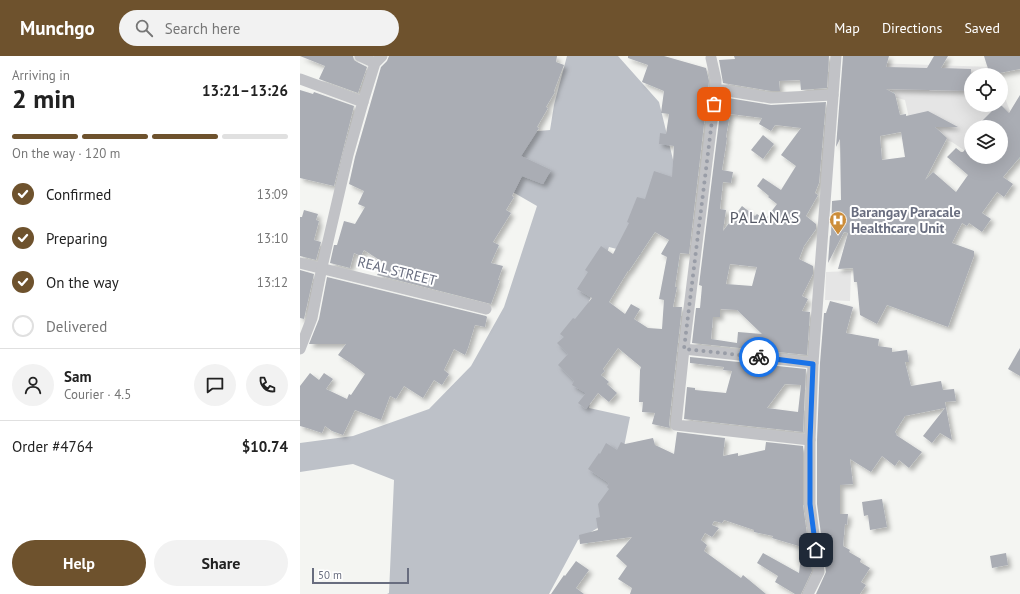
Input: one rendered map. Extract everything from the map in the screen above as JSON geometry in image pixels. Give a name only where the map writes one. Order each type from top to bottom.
[{"type":"street","points":[[300,349],[312,318],[322,267],[348,155],[363,102],[379,59],[360,56]]},
{"type":"street","points":[[808,594],[819,572],[810,504],[810,440],[813,364],[836,56]]},
{"type":"street","points":[[711,57],[716,80],[716,89],[676,425],[810,440]]},
{"type":"street","points":[[300,79],[363,102]]},
{"type":"street","points":[[716,89],[771,98],[833,95]]},
{"type":"street","name":"REAL STREET","points":[[300,263],[322,267],[486,309]]},
{"type":"street","points":[[684,349],[813,364]]},
{"type":"shaded area","points":[[567,56],[618,56],[659,102],[677,176],[640,255],[609,247],[582,321],[593,387],[589,408],[630,417],[609,521],[578,540],[549,594],[387,594],[389,593],[394,480],[353,464],[300,472],[300,443],[353,436],[429,409],[471,366],[504,307],[537,206],[506,188],[527,132],[550,130],[554,105]]},
{"type":"shaded area","points":[[874,63],[992,67],[964,68],[964,112],[1008,112],[1008,106],[1010,111],[1003,120],[964,120],[964,150],[952,142],[911,127],[905,100],[870,91]]},
{"type":"shaded area","points":[[851,271],[850,301],[825,300],[826,272]]},
{"type":"building","points":[[300,56],[353,56],[354,60],[367,67],[358,93],[319,79],[325,66]]},
{"type":"building","points":[[389,56],[557,56],[556,62],[564,65],[554,91],[555,92],[537,127],[539,128],[521,156],[551,170],[543,184],[522,176],[512,196],[514,197],[506,210],[511,213],[493,242],[499,245],[491,263],[503,266],[498,280],[500,280],[491,304],[377,275],[384,263],[364,250],[361,256],[354,253],[350,268],[330,263],[334,245],[337,245],[344,221],[355,224],[365,207],[358,204],[364,191],[349,184],[355,157],[381,67],[387,61]]},
{"type":"building","points":[[628,56],[664,56],[706,68],[709,81],[689,254],[680,253],[675,287],[677,287],[673,307],[682,307],[669,424],[670,428],[652,424],[655,413],[642,412],[643,402],[639,402],[641,367],[618,348],[603,369],[605,371],[601,375],[609,382],[607,384],[617,393],[609,402],[598,393],[586,409],[578,403],[586,393],[572,385],[574,381],[558,365],[568,354],[557,343],[564,337],[560,334],[573,318],[575,319],[592,298],[577,289],[588,272],[585,270],[601,246],[613,254],[629,223],[627,222],[637,197],[645,199],[654,171],[672,177],[674,146],[659,144],[660,133],[666,134],[669,114],[661,113],[664,91],[642,82],[648,65],[628,58]],"holes":[[[655,232],[669,240],[661,254],[667,257],[659,299],[664,300],[662,329],[648,328],[634,319],[640,309],[631,304],[625,314],[609,302]]]},
{"type":"building","points":[[734,56],[829,56],[827,88],[801,90],[800,80],[779,81],[780,91],[771,91],[723,83],[719,60],[735,59]]},
{"type":"building","points":[[843,56],[889,56],[886,67],[927,68],[934,56],[948,56],[941,68],[964,69],[964,91],[886,89],[895,94],[900,115],[906,114],[906,116],[928,111],[958,127],[935,127],[947,138],[925,180],[933,172],[956,192],[968,175],[947,157],[956,148],[961,152],[964,151],[964,164],[1008,164],[1008,120],[983,120],[991,112],[1009,113],[1020,95],[1020,157],[1003,177],[1013,184],[1004,197],[997,192],[982,213],[991,219],[982,232],[969,223],[967,226],[962,223],[952,243],[974,251],[974,256],[948,327],[887,305],[877,324],[860,315],[857,282],[854,282],[853,268],[838,269],[848,233],[844,232],[828,263],[830,235],[831,236],[832,201],[841,200],[840,139],[836,147]],"holes":[[[901,132],[905,157],[882,160],[880,136]]]},
{"type":"building","points":[[984,56],[1020,56],[1020,69],[1008,71],[1008,68],[988,68]]},
{"type":"building","points":[[300,90],[313,94],[314,92],[354,106],[334,186],[300,178]]},
{"type":"building","points":[[722,97],[771,105],[826,102],[819,183],[815,193],[818,195],[806,216],[816,224],[816,229],[804,246],[799,259],[813,266],[813,274],[802,296],[808,299],[802,311],[810,312],[807,355],[692,343],[696,308],[700,308],[702,286],[699,285]],"holes":[[[730,114],[762,118],[759,124],[771,131],[775,125],[801,128],[781,155],[796,166],[781,190],[763,178],[757,186],[777,204],[765,220],[757,214],[755,216],[742,206],[723,231],[726,210],[720,209],[723,182],[731,183],[733,172],[722,170]],[[730,264],[757,267],[752,286],[726,284]],[[720,309],[737,310],[762,334],[738,332],[737,343],[711,339],[713,317],[720,317]]]},
{"type":"building","points":[[763,135],[774,144],[763,159],[751,150]]},
{"type":"building","points":[[304,210],[318,214],[316,220],[319,221],[314,240],[321,242],[316,260],[300,256],[300,217],[302,217]]},
{"type":"building","points":[[300,270],[314,274],[304,319],[300,318]]},
{"type":"building","points":[[327,277],[486,316],[485,327],[475,325],[465,355],[454,349],[444,370],[449,374],[442,385],[434,380],[423,398],[404,386],[396,399],[390,396],[381,420],[355,410],[343,435],[332,431],[325,426],[322,433],[300,426],[300,386],[310,373],[319,380],[324,373],[333,379],[326,389],[347,399],[349,394],[351,395],[365,374],[338,355],[346,344],[309,344],[319,319]]},
{"type":"building","points":[[830,301],[853,307],[846,333],[879,339],[878,346],[892,348],[892,352],[907,350],[909,362],[905,362],[911,386],[941,381],[943,390],[954,389],[956,401],[945,402],[952,440],[940,433],[932,443],[923,436],[945,408],[905,416],[895,432],[897,434],[896,435],[922,452],[909,468],[899,460],[895,466],[882,456],[871,472],[850,459],[853,484],[840,485],[840,514],[848,514],[847,525],[845,524],[843,546],[850,550],[849,552],[861,559],[860,562],[870,568],[861,582],[866,585],[860,594],[816,594],[826,572],[817,504],[817,440],[820,363],[824,313],[826,313]]},
{"type":"building","points":[[1020,348],[1020,376],[1008,369]]},
{"type":"building","points":[[690,357],[806,369],[803,432],[684,419],[687,387],[695,388],[695,390],[726,393],[732,371],[723,370],[724,367],[690,363]],"holes":[[[785,384],[801,385],[798,412],[767,408]]]},
{"type":"building","points":[[677,432],[725,438],[723,456],[738,453],[738,456],[765,450],[766,442],[803,446],[803,505],[812,571],[801,594],[795,594],[775,582],[778,576],[757,563],[763,553],[799,573],[802,547],[772,538],[773,536],[754,532],[754,530],[724,520],[722,523],[714,521],[712,525],[719,528],[712,537],[705,533],[701,540],[707,545],[704,551],[741,578],[743,575],[766,594],[630,594],[632,588],[618,579],[627,566],[616,556],[632,537],[580,544],[579,535],[598,530],[596,518],[600,517],[598,504],[609,489],[607,487],[609,483],[588,469],[599,453],[600,454],[606,443],[617,450],[621,442],[625,444],[653,438],[655,445],[674,454]]},
{"type":"building","points":[[882,499],[887,527],[870,530],[868,515],[864,516],[862,502]]},
{"type":"building","points":[[1006,553],[1008,565],[992,568],[990,556]]},
{"type":"building","points":[[576,561],[589,570],[576,588],[584,594],[551,594],[564,575],[565,576]]},
{"type":"way so far","points":[[714,104],[684,349],[759,357]]},
{"type":"place","name":"Barangay Paracale Healthcare Unit","points":[[838,235]]},
{"type":"district","name":"PALANAS","points":[[765,217]]},
{"type":"route","points":[[759,357],[813,364],[810,440],[810,504],[816,550]]}]
